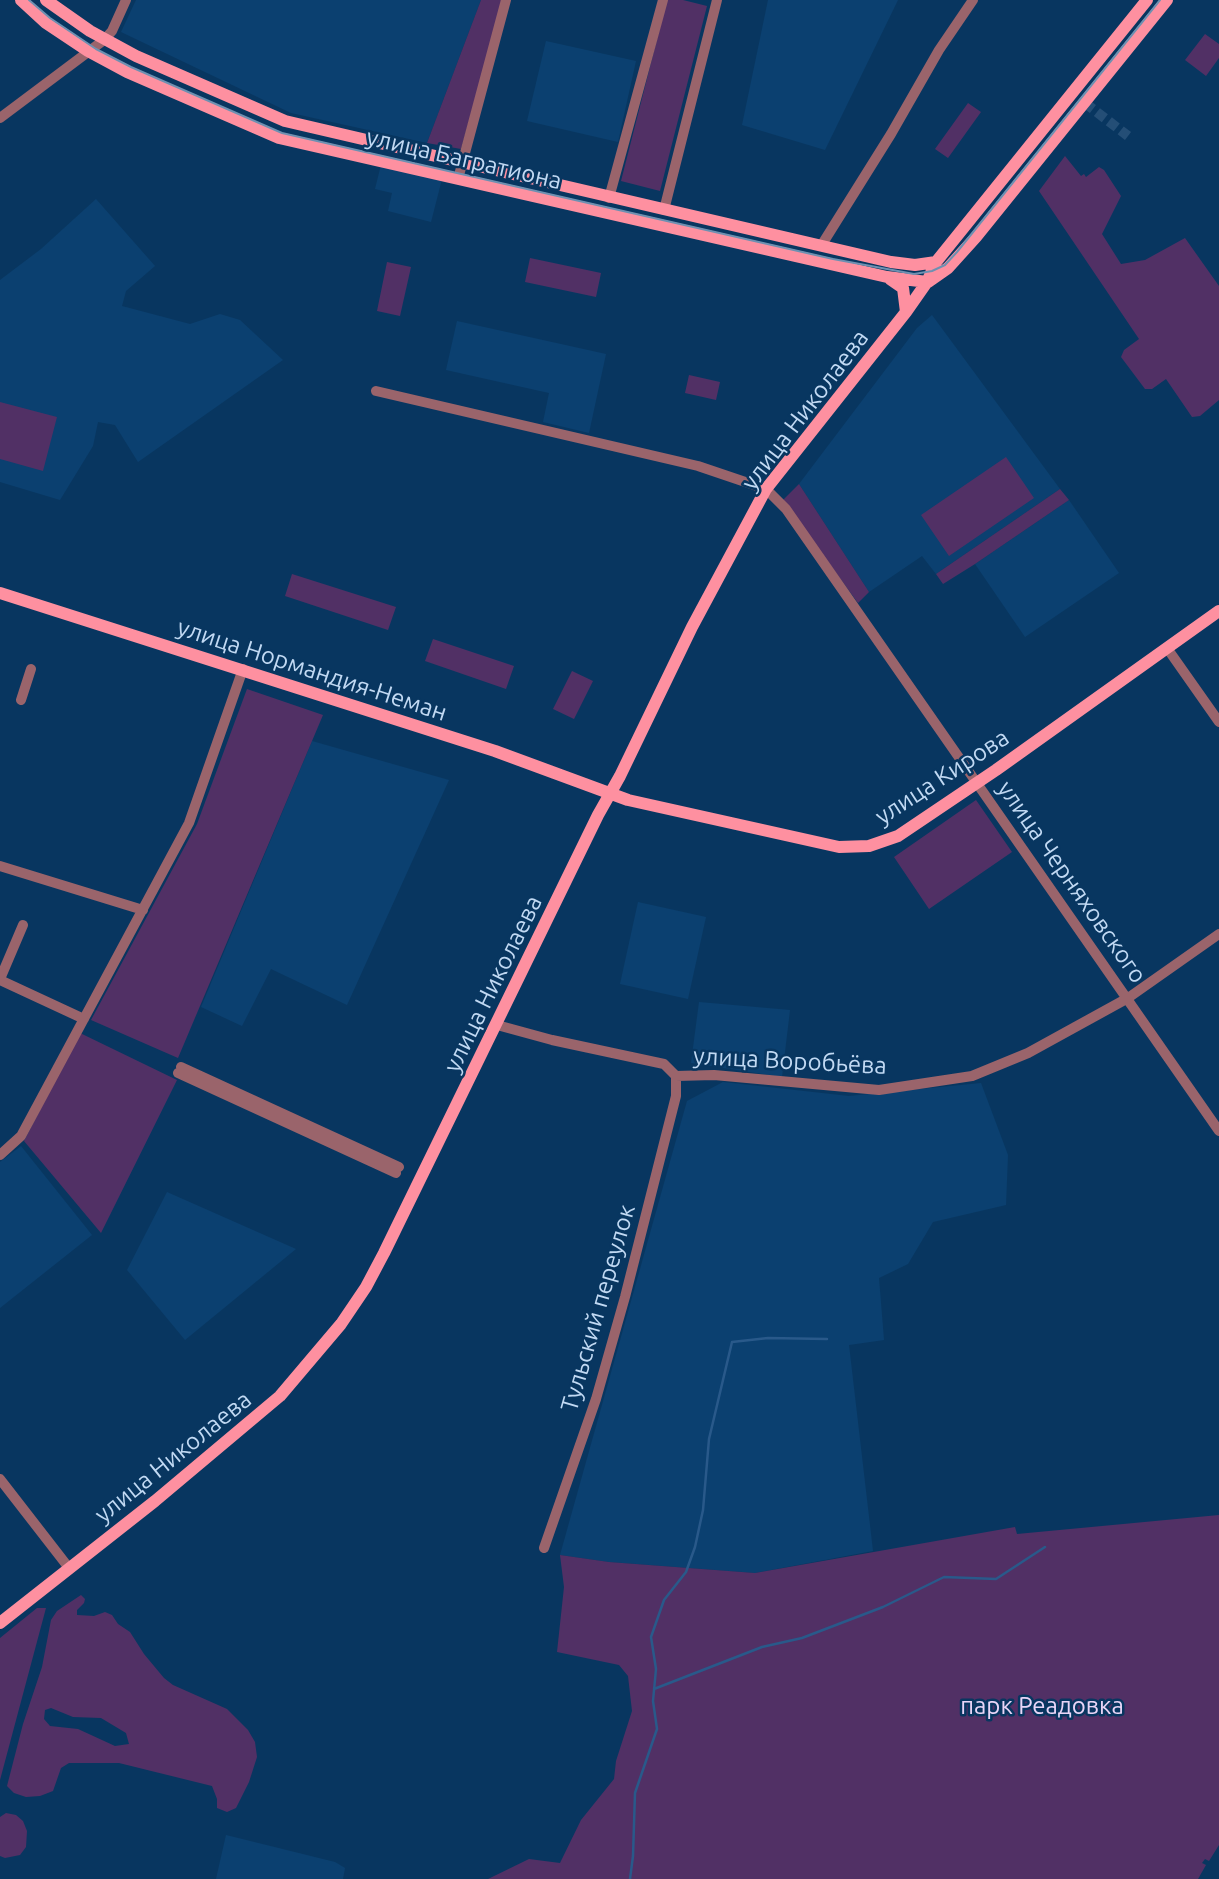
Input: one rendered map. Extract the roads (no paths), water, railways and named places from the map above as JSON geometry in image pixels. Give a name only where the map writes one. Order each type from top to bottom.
[{"type":"main road","name":"улица Багратиона","points":[[21,0],[46,23],[88,51],[127,72],[279,138],[887,277],[922,282]]},
{"type":"main road","name":"улица Багратиона","points":[[46,0],[104,40],[148,62],[285,121],[821,246],[915,265],[936,262]]},
{"type":"main road","name":"улица Николаева","points":[[0,1623],[181,1479],[280,1396],[341,1324],[373,1273],[692,627],[766,489],[906,312],[936,262],[1147,0]]},
{"type":"main road","name":"улица Николаева","points":[[922,282],[940,275],[959,257],[1167,0]]},
{"type":"main road","points":[[915,265],[922,282]]},
{"type":"main road","points":[[887,277],[903,288],[906,312]]},
{"type":"main road","name":"улица Нормандия-Неман","points":[[0,593],[495,751],[610,794]]},
{"type":"main road","name":"улица Кирова","points":[[610,794],[839,847],[869,846],[898,836],[977,783],[1219,611]]},
{"type":"street","points":[[0,118],[104,40],[112,31],[126,0]]},
{"type":"street","points":[[458,179],[506,0]]},
{"type":"street","points":[[609,198],[663,0]]},
{"type":"street","points":[[664,210],[717,0]]},
{"type":"street","points":[[821,246],[891,134],[939,50],[973,0]]},
{"type":"street","points":[[1083,80],[1086,103]]},
{"type":"street","points":[[376,391],[698,466],[766,489]]},
{"type":"street","name":"улица Черняховского","points":[[766,489],[786,509],[1219,1131]]},
{"type":"street","points":[[1167,648],[1219,722]]},
{"type":"street","points":[[21,701],[31,669]]},
{"type":"street","points":[[0,1155],[21,1136],[189,823],[243,669]]},
{"type":"street","points":[[0,866],[144,910]]},
{"type":"street","points":[[23,925],[0,979],[84,1019]]},
{"type":"street","name":"улица Воробьёва","points":[[497,1025],[664,1064],[676,1076],[714,1075],[879,1090],[972,1076],[1028,1053],[1128,998],[1219,934]]},
{"type":"street","points":[[179,1070],[398,1170]]},
{"type":"street","name":"Тульский переулок","points":[[544,1548],[596,1399],[622,1308],[676,1096],[676,1076]]},
{"type":"street","points":[[0,1479],[69,1568]]},
{"type":"waterway","points":[[630,1879],[635,1793],[657,1729],[653,1701],[656,1669],[651,1637],[664,1600],[686,1572],[695,1547],[703,1510],[709,1439],[732,1342],[768,1338],[827,1339]]},
{"type":"waterway","points":[[654,1689],[762,1647],[802,1638],[883,1607],[944,1577],[996,1579],[1045,1547]]},
{"type":"tunnel","points":[[1085,103],[1128,136]]},
{"type":"tram line","points":[[29,0],[50,18],[96,49],[282,133],[833,259],[914,274],[932,271],[945,265],[957,252],[1160,0]]},
{"type":"park label","name":"парк Реадовка","points":[[1042,1706]]}]
